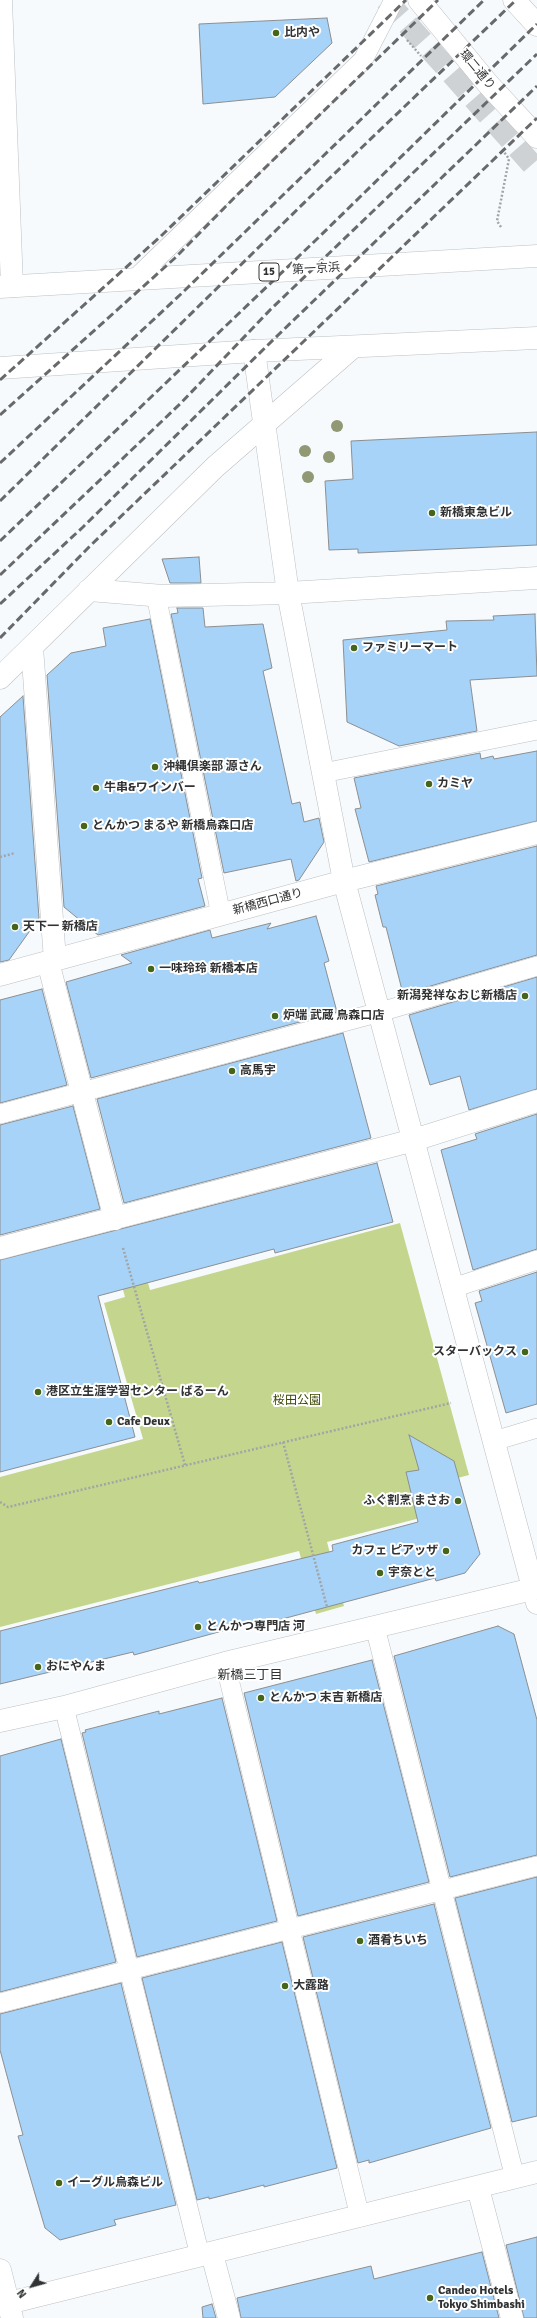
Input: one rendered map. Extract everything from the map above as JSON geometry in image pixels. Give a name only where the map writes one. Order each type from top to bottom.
[{"type":"main road","name":"環二通り","points":[[419,0],[488,84],[537,137]]},
{"type":"main road","points":[[5,1],[6,286]]},
{"type":"main road","points":[[519,2],[537,25]]},
{"type":"main road","name":"第一京浜","points":[[6,286],[537,256]]},
{"type":"main road","points":[[0,368],[254,351],[537,338]]},
{"type":"main road","points":[[0,678],[215,467],[353,347]]},
{"type":"main road","points":[[0,1721],[64,1707],[225,1663],[375,1627],[536,1593],[344,881],[288,593],[254,351]]},
{"type":"main road","points":[[88,590],[156,595],[288,593],[537,578]]},
{"type":"main road","points":[[32,647],[51,961],[82,1092],[115,1218]]},
{"type":"main road","name":"新橋西口通り","points":[[0,975],[344,881],[537,833]]},
{"type":"main road","points":[[0,1248],[414,1140],[537,1101]]},
{"type":"main road","points":[[0,2270],[7,2309],[206,2255],[537,2172]]},
{"type":"main road","points":[[478,2188],[512,2318]]},
{"type":"main road","points":[[206,2255],[229,2318]]},
{"type":"lane","points":[[135,279],[364,60],[394,0]]},
{"type":"lane","points":[[156,595],[220,915]]},
{"type":"lane","points":[[323,773],[537,730]]},
{"type":"lane","points":[[0,1114],[380,1012],[537,966]]},
{"type":"lane","points":[[453,1288],[537,1260]]},
{"type":"lane","points":[[494,1441],[537,1428]]},
{"type":"lane","points":[[375,1627],[515,2178]]},
{"type":"lane","points":[[225,1663],[360,2217]]},
{"type":"lane","points":[[64,1707],[130,1971],[206,2255]]},
{"type":"lane","points":[[0,2003],[537,1866]]},
{"type":"path","points":[[497,222],[509,159]]},
{"type":"path","points":[[115,1218],[185,1465]]},
{"type":"path","points":[[0,1502],[8,1507],[458,1401]]},
{"type":"path","points":[[283,1442],[328,1610]]},
{"type":"green space","name":"桜田公園","points":[[400,1223],[469,1475],[420,1488],[428,1516],[327,1542],[344,1606],[316,1614],[299,1551],[0,1627],[0,1477],[143,1439],[104,1303],[125,1297],[108,1237],[133,1229],[150,1290]]},
{"type":"building","points":[[327,18],[332,43],[275,97],[203,104],[199,24]]},
{"type":"building","name":"新橋東急ビル","points":[[537,432],[537,545],[358,553],[358,549],[329,550],[325,481],[353,479],[351,441]]},
{"type":"building","points":[[199,557],[201,583],[170,583],[162,559]]},
{"type":"building","points":[[177,608],[203,608],[205,627],[263,624],[272,668],[263,671],[292,804],[300,802],[304,822],[319,818],[324,842],[299,880],[296,881],[291,859],[224,873],[171,614],[178,613]]},
{"type":"building","points":[[535,614],[537,676],[470,680],[477,731],[399,746],[347,722],[343,640],[447,630],[446,621],[494,620],[493,616]]},
{"type":"building","points":[[150,619],[202,878],[198,879],[205,906],[98,935],[64,907],[47,675],[71,653],[106,646],[103,628]]},
{"type":"building","points":[[23,696],[39,918],[9,960],[0,962],[0,717]]},
{"type":"building","points":[[537,751],[537,821],[369,862],[355,809],[361,808],[354,778],[480,753],[481,759],[493,756],[494,759]]},
{"type":"building","points":[[537,846],[537,955],[403,994],[386,927],[383,927],[375,895],[378,894],[376,886]]},
{"type":"building","points":[[316,916],[329,961],[324,963],[337,1012],[91,1078],[66,982],[132,963],[121,955],[210,930],[212,938],[271,923],[267,929]]},
{"type":"building","points":[[537,977],[537,1089],[469,1110],[460,1076],[430,1085],[409,1015]]},
{"type":"building","points":[[42,989],[67,1085],[0,1103],[0,1000]]},
{"type":"building","points":[[343,1033],[371,1138],[124,1203],[97,1099]]},
{"type":"building","points":[[73,1106],[100,1209],[0,1235],[0,1125]]},
{"type":"building","points":[[537,1114],[537,1249],[473,1270],[441,1150],[477,1139],[475,1134]]},
{"type":"building","points":[[377,1163],[393,1222],[275,1253],[274,1249],[98,1296],[135,1437],[0,1472],[0,1260]]},
{"type":"building","points":[[537,1272],[537,1404],[506,1413],[475,1303],[482,1301],[479,1291]]},
{"type":"building","points":[[409,1435],[454,1461],[480,1554],[465,1573],[436,1581],[435,1578],[260,1625],[259,1621],[134,1655],[133,1652],[0,1684],[0,1631],[198,1581],[199,1583],[333,1551],[332,1545],[418,1522],[406,1472],[419,1470]]},
{"type":"building","points":[[498,1626],[514,1634],[537,1720],[537,1855],[450,1877],[394,1656]]},
{"type":"building","points":[[372,1660],[429,1882],[298,1916],[244,1693]]},
{"type":"building","points":[[222,1698],[277,1921],[137,1957],[82,1733],[86,1732],[85,1730],[159,1711],[159,1714]]},
{"type":"building","points":[[61,1739],[116,1962],[0,1992],[0,1756]]},
{"type":"building","points":[[537,1877],[537,2116],[512,2122],[455,1898]]},
{"type":"building","points":[[434,1904],[491,2128],[369,2163],[369,2160],[358,2163],[303,1937]]},
{"type":"building","points":[[282,1942],[337,2168],[264,2187],[264,2185],[209,2199],[209,2197],[197,2200],[142,1978]]},
{"type":"building","points":[[121,1983],[176,2205],[114,2220],[116,2225],[60,2240],[45,2228],[18,2136],[23,2135],[0,2050],[0,2014]]},
{"type":"building","points":[[537,2237],[537,2318],[524,2318],[506,2245]]},
{"type":"building","points":[[482,2252],[499,2318],[241,2318],[237,2298],[371,2266],[374,2279]]},
{"type":"building","points":[[212,2304],[216,2318],[203,2318],[202,2307]]},
{"type":"tunnel","points":[[386,0],[537,170]]},
{"type":"railway","points":[[0,380],[160,237],[406,0]]},
{"type":"railway","points":[[0,415],[175,258],[235,197],[438,0]]},
{"type":"railway","points":[[0,463],[181,294],[484,0]]},
{"type":"railway","points":[[0,501],[310,197],[516,0]]},
{"type":"railway","points":[[0,541],[318,238],[537,24]]},
{"type":"railway","points":[[0,575],[180,404],[271,309],[537,54]]},
{"type":"railway","points":[[0,604],[83,527],[275,338],[537,86]]},
{"type":"railway","points":[[0,638],[90,546],[537,118]]},
{"type":"place","name":"比内や","points":[[276,33]]},
{"type":"place","name":"新橋東急ビル","points":[[432,513]]},
{"type":"place","name":"ファミリーマート","points":[[354,648]]},
{"type":"place","name":"沖縄倶楽部 源さん","points":[[155,767]]},
{"type":"place","name":"カミヤ","points":[[429,784]]},
{"type":"place","name":"牛串&ワインバー","points":[[96,788]]},
{"type":"place","name":"とんかつ まるや 新橋烏森口店","points":[[84,826]]},
{"type":"place","name":"天下一 新橋店","points":[[15,927]]},
{"type":"place","name":"一味玲玲 新橋本店","points":[[151,969]]},
{"type":"place","name":"新潟発祥なおじ新橋店","points":[[525,996]]},
{"type":"place","name":"炉端 武蔵 鳥森口店","points":[[275,1016]]},
{"type":"place","name":"高馬宇","points":[[232,1071]]},
{"type":"place","name":"スターバックス","points":[[525,1352]]},
{"type":"place","name":"港区立生涯学習センター ばるーん","points":[[38,1392]]},
{"type":"place","name":"Cafe Deux","points":[[109,1422]]},
{"type":"place","name":"ふぐ割烹 まさお","points":[[458,1501]]},
{"type":"place","name":"カフェ ピアッザ","points":[[446,1551]]},
{"type":"place","name":"宇奈とと","points":[[380,1573]]},
{"type":"place","name":"とんかつ専門店 河","points":[[198,1627]]},
{"type":"place","name":"おにやんま","points":[[38,1667]]},
{"type":"place","name":"とんかつ 末吉 新橋店","points":[[261,1698]]},
{"type":"place","name":"酒肴ちいち","points":[[360,1941]]},
{"type":"place","name":"大露路","points":[[285,1986]]},
{"type":"place","name":"イーグル烏森ビル","points":[[59,2183]]},
{"type":"place","name":"Candeo Hotels Tokyo Shimbashi","points":[[430,2298]]},
{"type":"district","name":"新橋三丁目","points":[[250,1676]]}]
